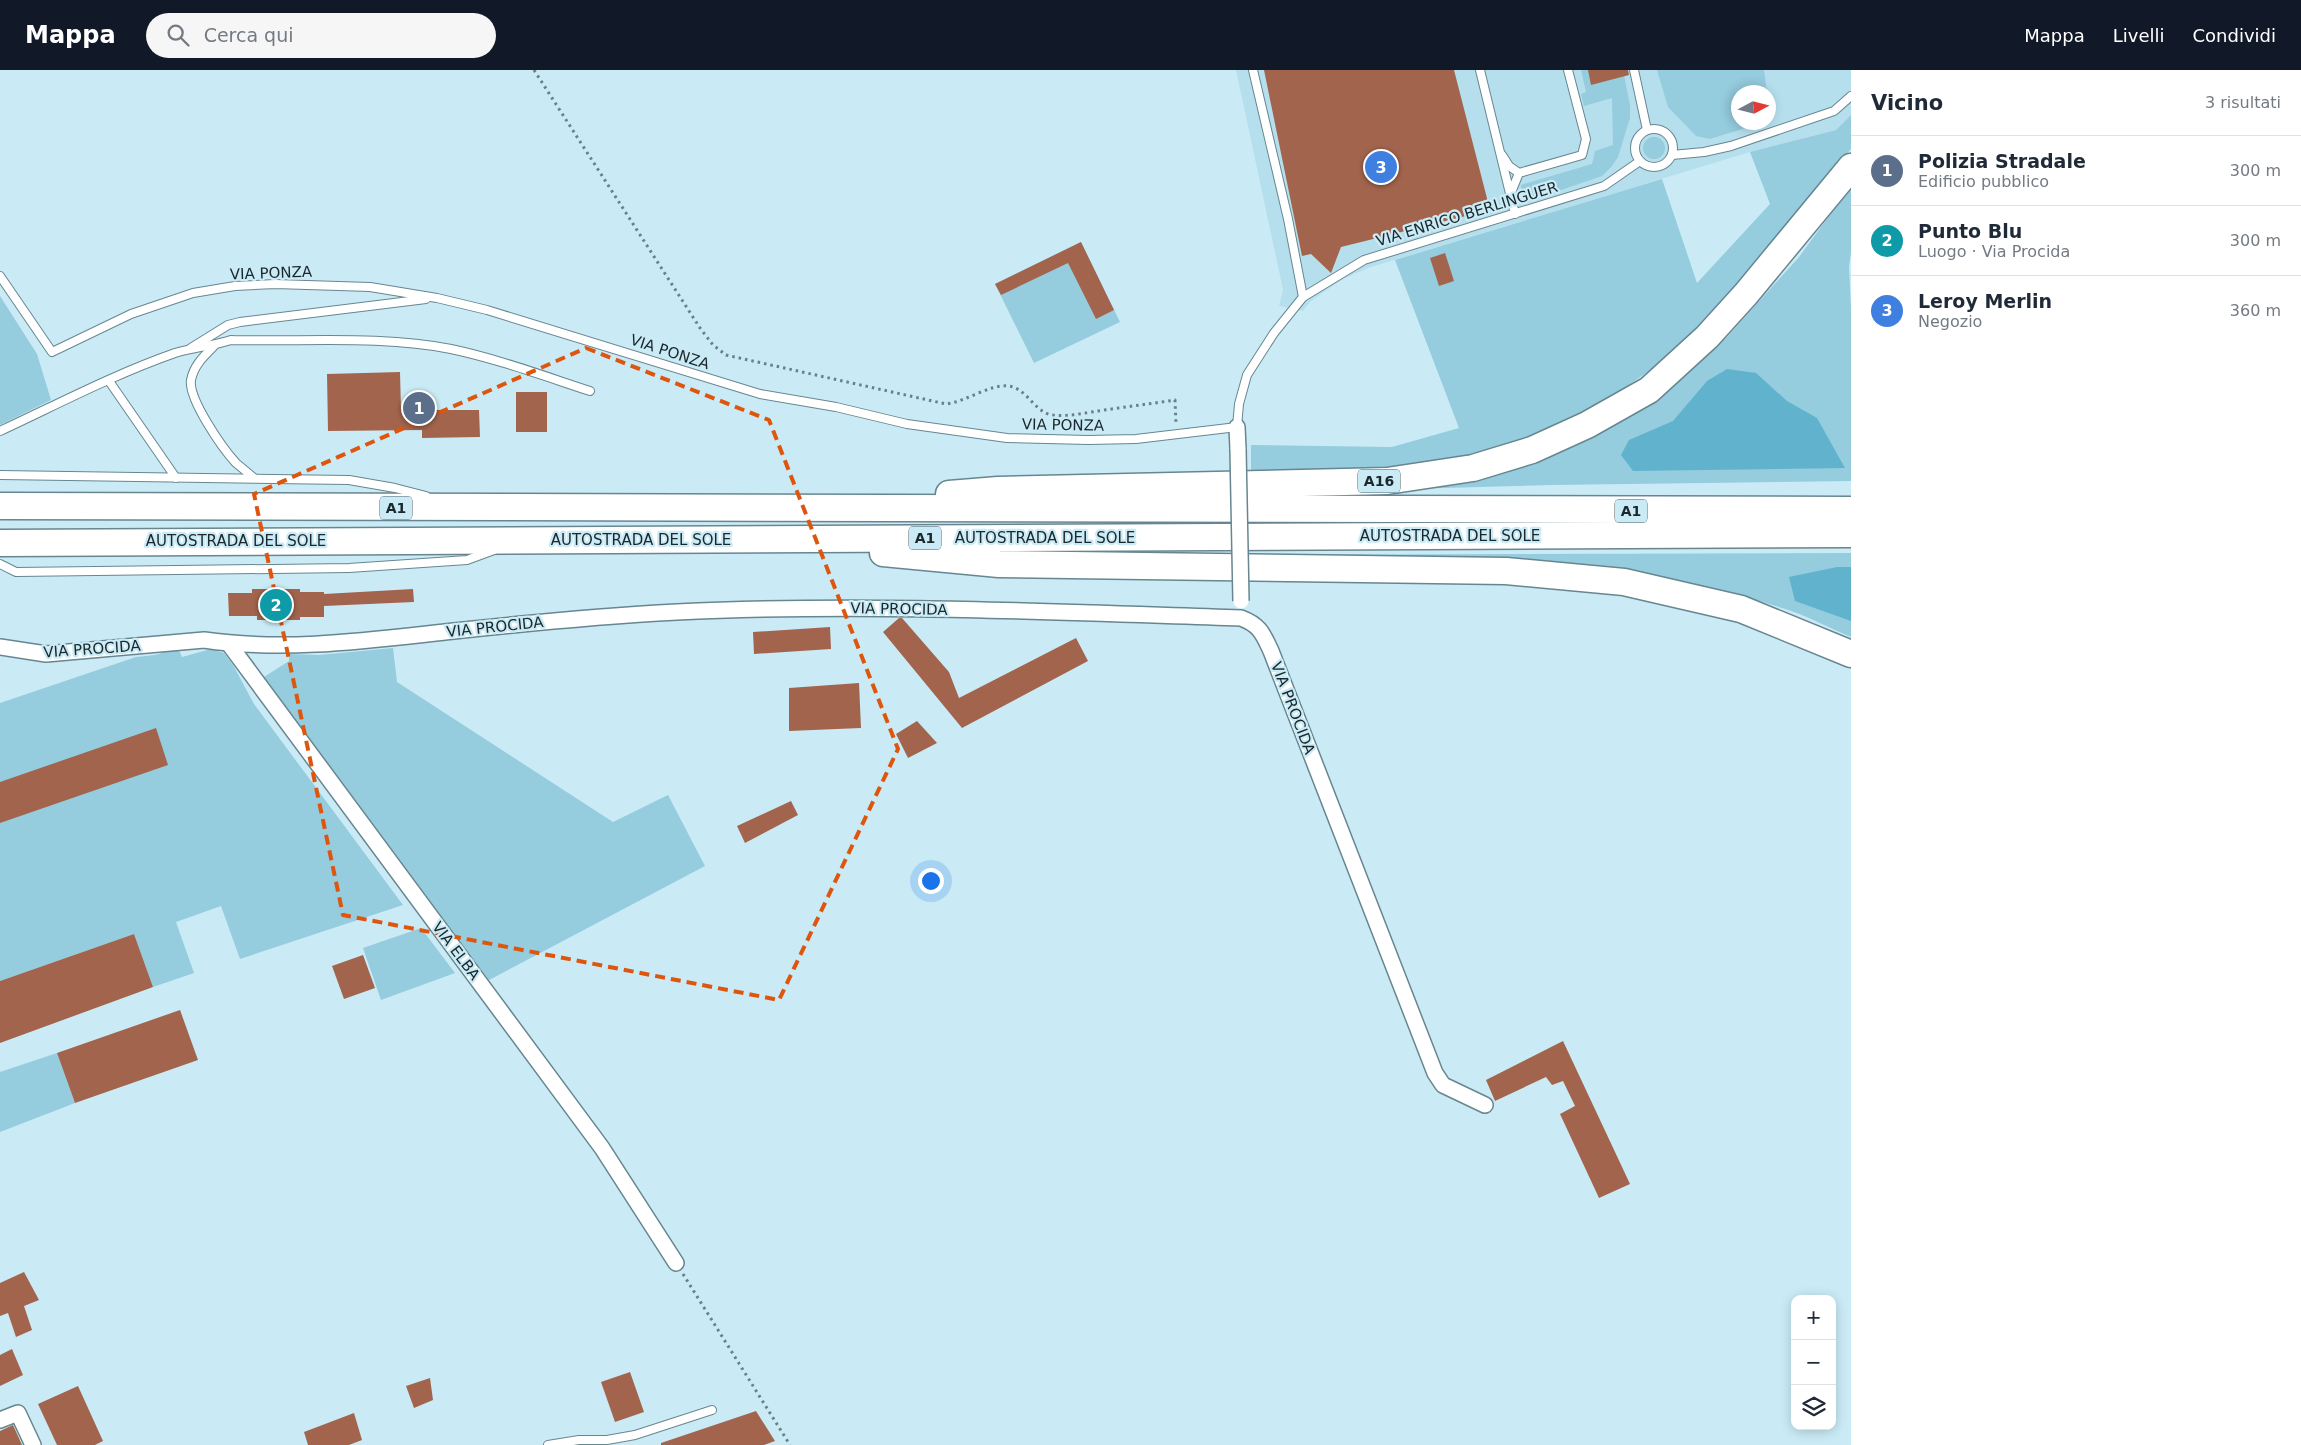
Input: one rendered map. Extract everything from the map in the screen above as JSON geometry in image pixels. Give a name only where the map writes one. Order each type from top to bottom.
[{"type":"highway","name":"A16","points":[[792,509],[998,490],[1387,481],[1473,468],[1532,450],[1587,425],[1649,390],[1707,337],[1746,294],[1851,167]]},
{"type":"highway","name":"AUTOSTRADA DEL SOLE","points":[[0,506],[1851,510]]},
{"type":"highway","name":"AUTOSTRADA DEL SOLE","points":[[0,542],[1851,534]]},
{"type":"highway","points":[[793,539],[894,554],[998,564],[1506,571],[1624,582],[1741,609],[1851,654]]},
{"type":"street","points":[[1236,427],[1241,618]]},
{"type":"street","name":"VIA PROCIDA","points":[[0,647],[46,654],[204,640],[228,644],[325,645],[519,624],[667,613],[856,607],[1241,618],[1254,623],[1262,633],[1271,651],[1435,1073],[1443,1085],[1484,1104]]},
{"type":"street","name":"VIA ELBA","points":[[228,644],[602,1148],[676,1263]]},
{"type":"street","points":[[0,1420],[18,1413],[33,1445]]},
{"type":"lane","points":[[1236,427],[1239,404],[1247,375],[1274,333],[1303,297],[1288,219],[1253,70]]},
{"type":"lane","points":[[1480,70],[1515,214]]},
{"type":"lane","points":[[1510,195],[1520,174],[1582,156],[1586,139],[1568,70]]},
{"type":"lane","points":[[1634,70],[1647,130]]},
{"type":"lane","points":[[1672,155],[1704,152],[1731,146],[1834,111],[1851,96]]},
{"type":"lane","points":[[1647,130],[1660,130],[1670,137],[1672,155],[1664,165],[1658,167],[1645,165],[1637,156],[1635,144],[1638,138],[1647,130]]},
{"type":"lane","points":[[1500,152],[1509,166],[1520,174]]},
{"type":"lane","name":"VIA ENRICO BERLINGUER","points":[[1303,297],[1364,260],[1604,186],[1640,161]]},
{"type":"lane","name":"VIA PONZA","points":[[0,276],[52,352],[131,314],[193,293],[236,286],[275,284],[370,287],[437,298],[556,330],[760,394],[836,407],[907,424],[1007,438],[1088,440],[1136,439],[1236,427]]},
{"type":"lane","points":[[0,431],[135,369],[189,349],[228,326],[240,322],[437,298]]},
{"type":"lane","points":[[189,349],[214,346],[231,340],[382,342],[451,349],[590,391]]},
{"type":"lane","points":[[214,346],[199,361],[191,381],[192,393],[226,450],[254,478]]},
{"type":"lane","points":[[109,381],[176,478]]},
{"type":"lane","points":[[0,474],[349,480],[395,488],[459,508]]},
{"type":"lane","points":[[0,564],[16,572],[349,568],[467,560],[521,540]]},
{"type":"lane","points":[[548,1445],[579,1440],[608,1440],[634,1435],[712,1410]]},
{"type":"path","points":[[534,70],[700,328],[713,346],[726,355],[946,404],[958,402],[999,387],[1009,386],[1022,392],[1041,410],[1051,415],[1071,415],[1174,400],[1176,434]]},
{"type":"path","points":[[676,1263],[790,1445]]},
{"type":"highlighted area","points":[[586,348],[769,420],[898,749],[779,1000],[343,915],[254,494]]},
{"type":"shaded area","points":[[1236,70],[1851,70],[1851,126],[1750,152],[1368,268],[1343,279],[1311,301],[1303,311],[1279,306],[1283,290]]},
{"type":"shaded area","points":[[1581,70],[1623,70],[1630,105],[1630,118],[1618,157],[1602,176],[1526,201],[1522,197],[1521,185],[1592,164],[1595,151],[1613,145],[1612,98],[1584,106],[1581,94],[1586,92]]},
{"type":"shaded area","points":[[1657,70],[1764,70],[1766,85],[1731,85],[1731,130],[1739,130],[1710,139],[1696,136],[1668,107]]},
{"type":"shaded area","points":[[1851,115],[1851,149],[1766,251],[1700,325],[1676,348],[1650,370],[1620,390],[1552,426],[1479,453],[1443,462],[1397,469],[1251,475],[1251,445],[1392,447],[1459,428],[1395,260],[1662,179],[1697,283],[1770,204],[1750,152],[1836,130]]},
{"type":"shaded area","points":[[1654,137],[1662,140],[1665,148],[1662,156],[1654,159],[1646,156],[1643,148],[1646,140]]},
{"type":"shaded area","points":[[1851,186],[1851,253],[1849,266],[1851,308],[1851,481],[1551,485],[1188,495],[1395,488],[1669,388],[1727,337],[1799,257]]},
{"type":"shaded area","points":[[1081,242],[1120,322],[1034,363],[995,284]]},
{"type":"shaded area","points":[[0,296],[37,354],[51,400],[0,425]]},
{"type":"shaded area","points":[[1727,369],[1756,373],[1787,401],[1817,418],[1845,468],[1633,471],[1621,455],[1629,440],[1673,421],[1707,381]]},
{"type":"shaded area","points":[[1851,553],[1851,637],[1799,614],[1729,592],[1666,578],[1569,564],[1537,561],[1143,555]]},
{"type":"shaded area","points":[[1837,567],[1851,567],[1851,621],[1795,601],[1789,577]]},
{"type":"shaded area","points":[[178,648],[182,657],[211,649],[224,653],[233,665],[254,704],[403,905],[240,959],[221,906],[176,922],[194,973],[153,987],[134,934],[0,981],[0,703],[136,657],[155,655]]},
{"type":"shaded area","points":[[393,648],[397,682],[613,822],[668,795],[705,866],[489,980],[264,677],[289,661],[289,654],[319,655]]},
{"type":"shaded area","points":[[421,928],[455,973],[381,1000],[363,948]]},
{"type":"shaded area","points":[[57,1053],[75,1103],[0,1132],[0,1072]]},
{"type":"building","points":[[1264,70],[1454,70],[1490,210],[1341,247],[1331,273],[1311,254],[1302,256]]},
{"type":"building","points":[[1588,70],[1628,70],[1629,75],[1591,85]]},
{"type":"building","points":[[1081,242],[1114,310],[1096,319],[1068,263],[1001,295],[995,284]]},
{"type":"building","points":[[1445,253],[1454,281],[1439,286],[1430,258]]},
{"type":"building","points":[[400,372],[401,410],[479,410],[480,437],[422,438],[422,430],[328,431],[327,374]]},
{"type":"building","points":[[516,392],[547,392],[547,432],[516,432]]},
{"type":"building","points":[[252,589],[300,589],[300,592],[324,592],[324,594],[413,589],[414,602],[324,606],[324,617],[300,617],[300,620],[257,620],[257,616],[229,616],[228,593],[252,593]]},
{"type":"building","points":[[899,618],[902,618],[949,672],[959,698],[1076,638],[1088,661],[962,728],[883,632]]},
{"type":"building","points":[[830,627],[831,649],[754,654],[753,632]]},
{"type":"building","points":[[859,683],[861,728],[789,731],[789,688]]},
{"type":"building","points":[[917,721],[937,743],[908,758],[896,734]]},
{"type":"building","points":[[156,728],[168,765],[0,823],[0,782]]},
{"type":"building","points":[[791,801],[798,815],[745,843],[737,826]]},
{"type":"building","points":[[134,934],[153,987],[0,1043],[0,981]]},
{"type":"building","points":[[363,955],[375,988],[344,999],[332,966]]},
{"type":"building","points":[[180,1010],[198,1060],[75,1103],[57,1053]]},
{"type":"building","points":[[1563,1041],[1630,1184],[1599,1198],[1560,1114],[1575,1106],[1563,1081],[1552,1085],[1546,1077],[1495,1101],[1486,1080]]},
{"type":"building","points":[[24,1272],[39,1300],[24,1306],[32,1330],[16,1337],[8,1313],[0,1316],[0,1283]]},
{"type":"building","points":[[12,1349],[23,1375],[0,1386],[0,1355]]},
{"type":"building","points":[[630,1372],[644,1412],[615,1422],[601,1382]]},
{"type":"building","points":[[430,1378],[433,1400],[414,1408],[406,1386]]},
{"type":"building","points":[[78,1386],[103,1441],[95,1445],[57,1445],[38,1404]]},
{"type":"building","points":[[756,1411],[775,1441],[764,1445],[661,1445],[661,1443]]},
{"type":"building","points":[[354,1413],[362,1440],[349,1445],[308,1445],[304,1432]]},
{"type":"building","points":[[13,1425],[22,1445],[0,1445],[0,1431]]},
{"type":"place","name":"Leroy Merlin","points":[[1381,167]]},
{"type":"place","name":"Polizia Stradale","points":[[419,408]]},
{"type":"place","name":"Punto Blu","points":[[276,605]]}]
